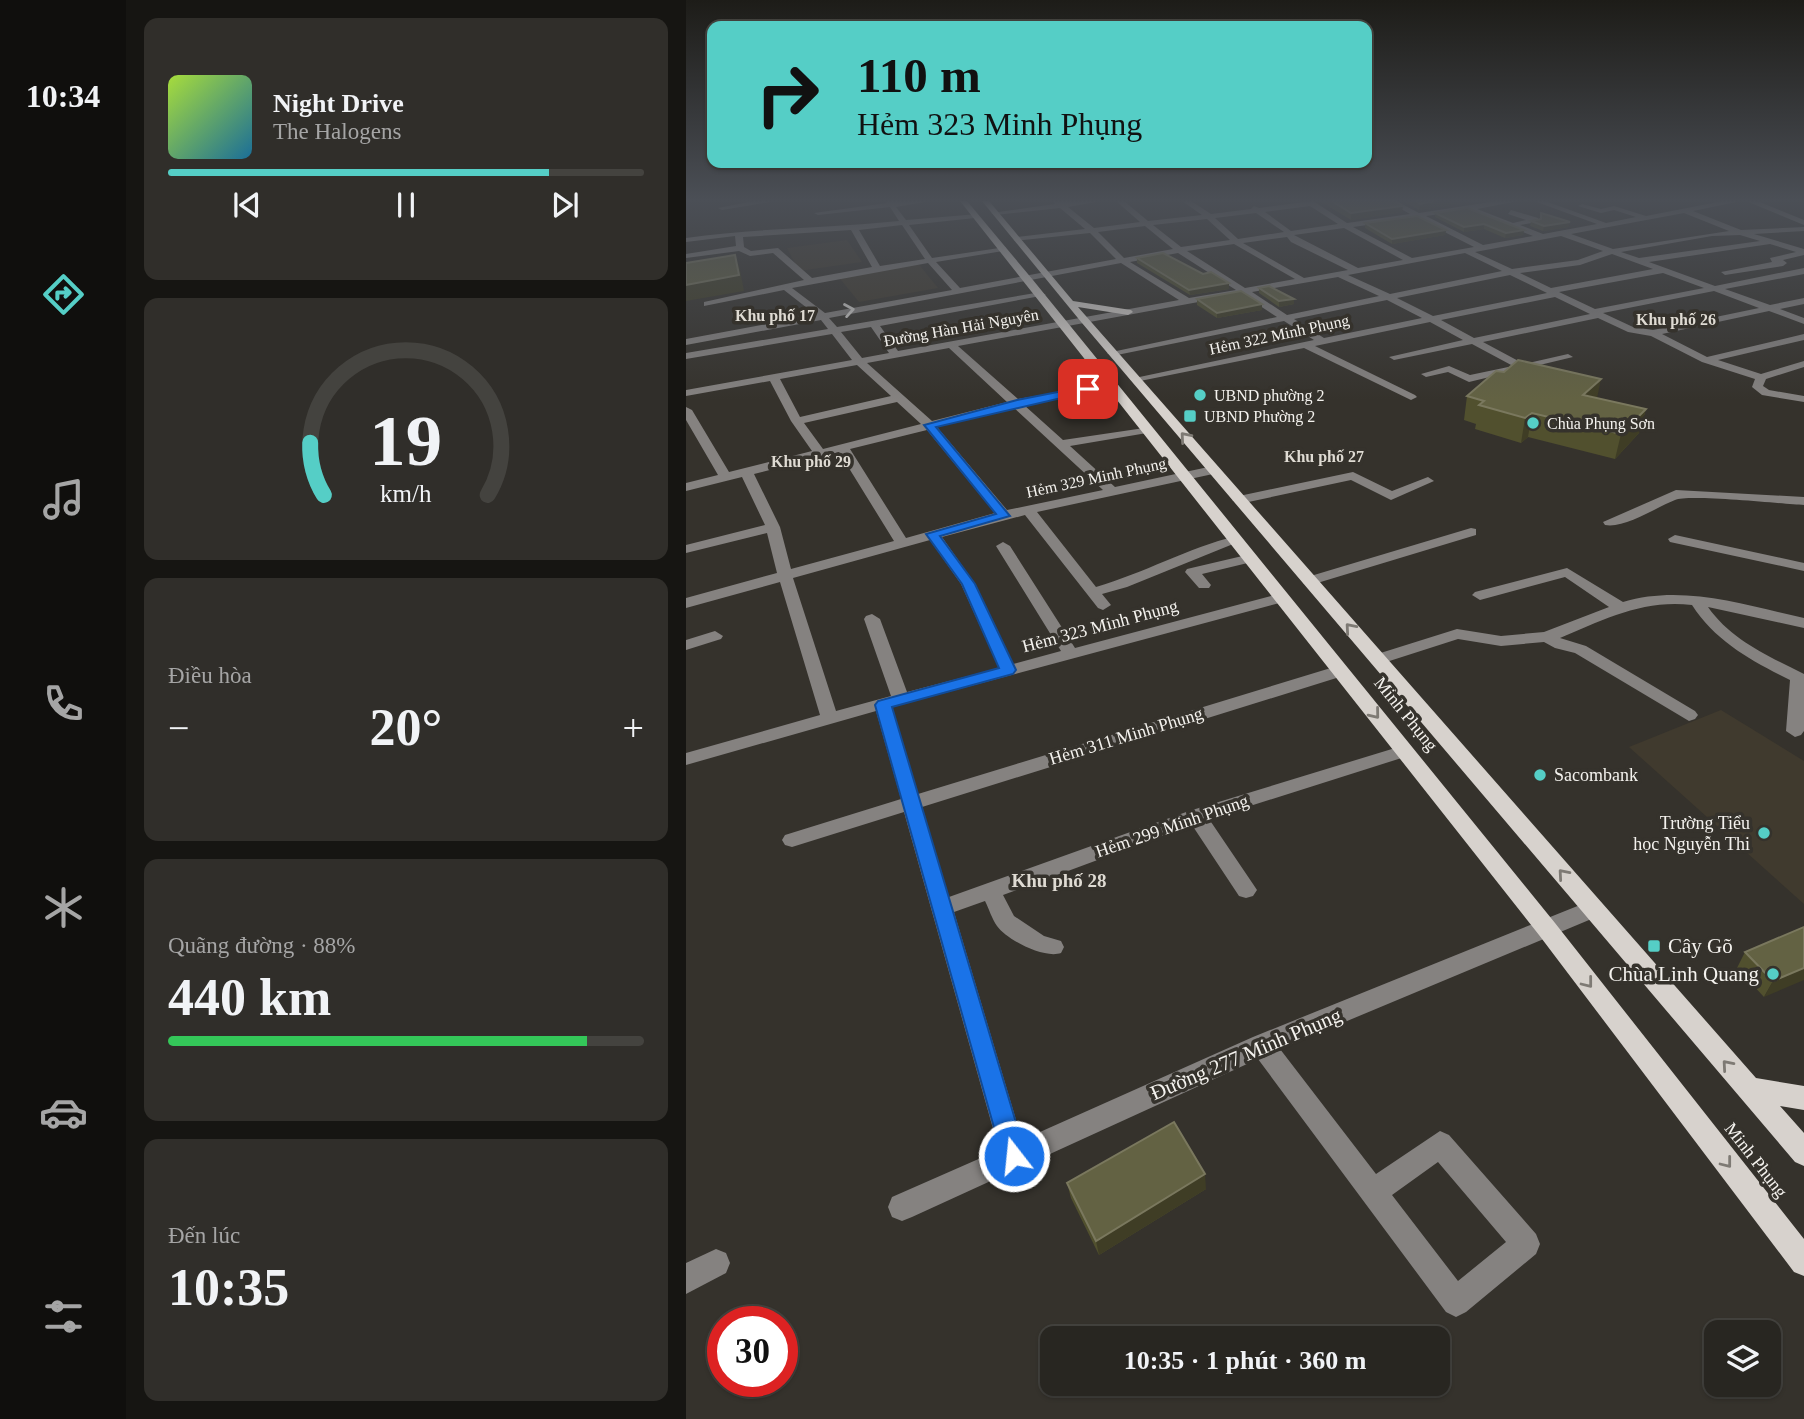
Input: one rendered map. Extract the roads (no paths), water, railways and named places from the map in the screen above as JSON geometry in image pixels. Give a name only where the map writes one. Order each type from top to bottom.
[{"type":"main road","name":"Minh Phụng","points":[[1018,267],[1547,929],[1804,1262]]},
{"type":"main road","name":"Minh Phụng","points":[[1042,267],[1112,353],[1804,1153]]},
{"type":"main road","points":[[1070,303],[1128,312]]},
{"type":"main road","points":[[1749,1089],[1804,1098]]},
{"type":"street","points":[[795,267],[809,280]]},
{"type":"street","points":[[707,304],[809,280],[882,267]]},
{"type":"street","points":[[937,267],[958,291]]},
{"type":"street","points":[[686,342],[1080,267]]},
{"type":"street","points":[[1133,267],[1188,302]]},
{"type":"street","points":[[1207,267],[1322,341]]},
{"type":"street","points":[[1280,267],[1304,281]]},
{"type":"street","points":[[1351,267],[1358,271]]},
{"type":"street","name":"Đường Hàn Hải Nguyên","points":[[686,393],[1378,267]]},
{"type":"street","points":[[1501,267],[1631,330],[1653,333],[1773,310],[1804,301]]},
{"type":"street","points":[[1112,353],[1287,318],[1330,317],[1391,298],[1544,267]]},
{"type":"street","points":[[1654,267],[1804,321]]},
{"type":"street","points":[[1725,272],[1756,267]]},
{"type":"street","name":"Hẻm 322 Minh Phụng","points":[[1135,379],[1662,270]]},
{"type":"street","points":[[1394,357],[1804,271]]},
{"type":"street","points":[[1339,274],[1523,367]]},
{"type":"street","points":[[786,287],[822,315],[859,361],[929,425],[1004,516]]},
{"type":"street","points":[[686,356],[1041,295]]},
{"type":"street","points":[[1330,317],[1357,333]]},
{"type":"street","points":[[874,324],[896,355]]},
{"type":"street","points":[[1631,330],[1632,335],[1651,346]]},
{"type":"street","points":[[1653,333],[1706,360],[1761,377],[1804,364]]},
{"type":"street","points":[[1706,360],[1804,337]]},
{"type":"street","points":[[951,345],[1112,491]]},
{"type":"street","points":[[1306,345],[1411,397]]},
{"type":"street","points":[[1426,374],[1450,369],[1469,379],[1569,357]]},
{"type":"street","points":[[773,377],[818,452]]},
{"type":"street","points":[[1761,377],[1757,387],[1766,393],[1804,399]]},
{"type":"street","points":[[686,487],[1017,403],[1112,384]]},
{"type":"street","points":[[797,421],[899,398]]},
{"type":"street","points":[[686,410],[725,476]]},
{"type":"street","points":[[1061,444],[1147,429]]},
{"type":"street","points":[[842,446],[902,542]]},
{"type":"street","name":"Hẻm 329 Minh Phụng","points":[[686,603],[1004,516],[1213,470]]},
{"type":"street","points":[[746,471],[773,527],[785,575],[830,718]]},
{"type":"street","points":[[1239,500],[1311,487],[1353,476],[1391,496],[1428,481]]},
{"type":"street","points":[[1610,522],[1647,509],[1676,494],[1804,501]]},
{"type":"street","points":[[1028,510],[1103,605]]},
{"type":"street","points":[[686,549],[773,527]]},
{"type":"street","points":[[1309,580],[1471,532]]},
{"type":"street","points":[[933,534],[968,584],[1008,670]]},
{"type":"street","points":[[1094,592],[1122,584],[1189,555],[1236,540]]},
{"type":"street","points":[[1675,540],[1804,567]]},
{"type":"street","points":[[1003,546],[1071,654]]},
{"type":"street","points":[[1204,585],[1192,572],[1251,558]]},
{"type":"street","points":[[1480,595],[1567,572],[1623,609]]},
{"type":"street","name":"Hẻm 323 Minh Phụng","points":[[686,759],[1282,598]]},
{"type":"street","points":[[1377,660],[1457,634],[1501,641],[1547,637],[1649,600],[1671,599],[1734,607],[1804,623]]},
{"type":"street","points":[[1698,603],[1706,617],[1756,656],[1799,678],[1795,731]]},
{"type":"street","points":[[872,619],[892,702],[911,801],[1014,1156]]},
{"type":"street","points":[[686,645],[715,636]]},
{"type":"street","points":[[1547,637],[1561,645],[1580,649],[1689,715]]},
{"type":"street","name":"Hẻm 311 Minh Phụng","points":[[792,840],[911,801],[1340,671]]},
{"type":"street","name":"Hẻm 299 Minh Phụng","points":[[942,908],[1196,816],[1405,751]]},
{"type":"street","points":[[1196,816],[1246,890]]},
{"type":"street","points":[[990,891],[1006,922],[1038,943],[1053,947]]},
{"type":"street","name":"Đường 277 Minh Phụng","points":[[902,1207],[1262,1045],[1593,909]]},
{"type":"street","points":[[1262,1045],[1373,1193],[1456,1302],[1526,1244],[1440,1144],[1373,1193]]},
{"type":"street","points":[[686,1279],[716,1264]]},
{"type":"place","name":"UBND phường 2","points":[[1200,395]]},
{"type":"place","name":"UBND Phường 2","points":[[1190,416]]},
{"type":"place","name":"Chùa Phụng Sơn","points":[[1533,423]]},
{"type":"place","name":"Sacombank","points":[[1540,775]]},
{"type":"place","name":"Trường Tiểu học Nguyễn Thi","points":[[1764,833]]},
{"type":"place","name":"Cây Gõ","points":[[1654,946]]},
{"type":"place","name":"Chùa Linh Quang","points":[[1773,974]]},
{"type":"district","name":"Khu phố 17","points":[[775,315]]},
{"type":"district","name":"Khu phố 26","points":[[1676,319]]},
{"type":"district","name":"Khu phố 27","points":[[1324,456]]},
{"type":"district","name":"Khu phố 29","points":[[811,461]]},
{"type":"district","name":"Khu phố 28","points":[[1059,880]]}]
